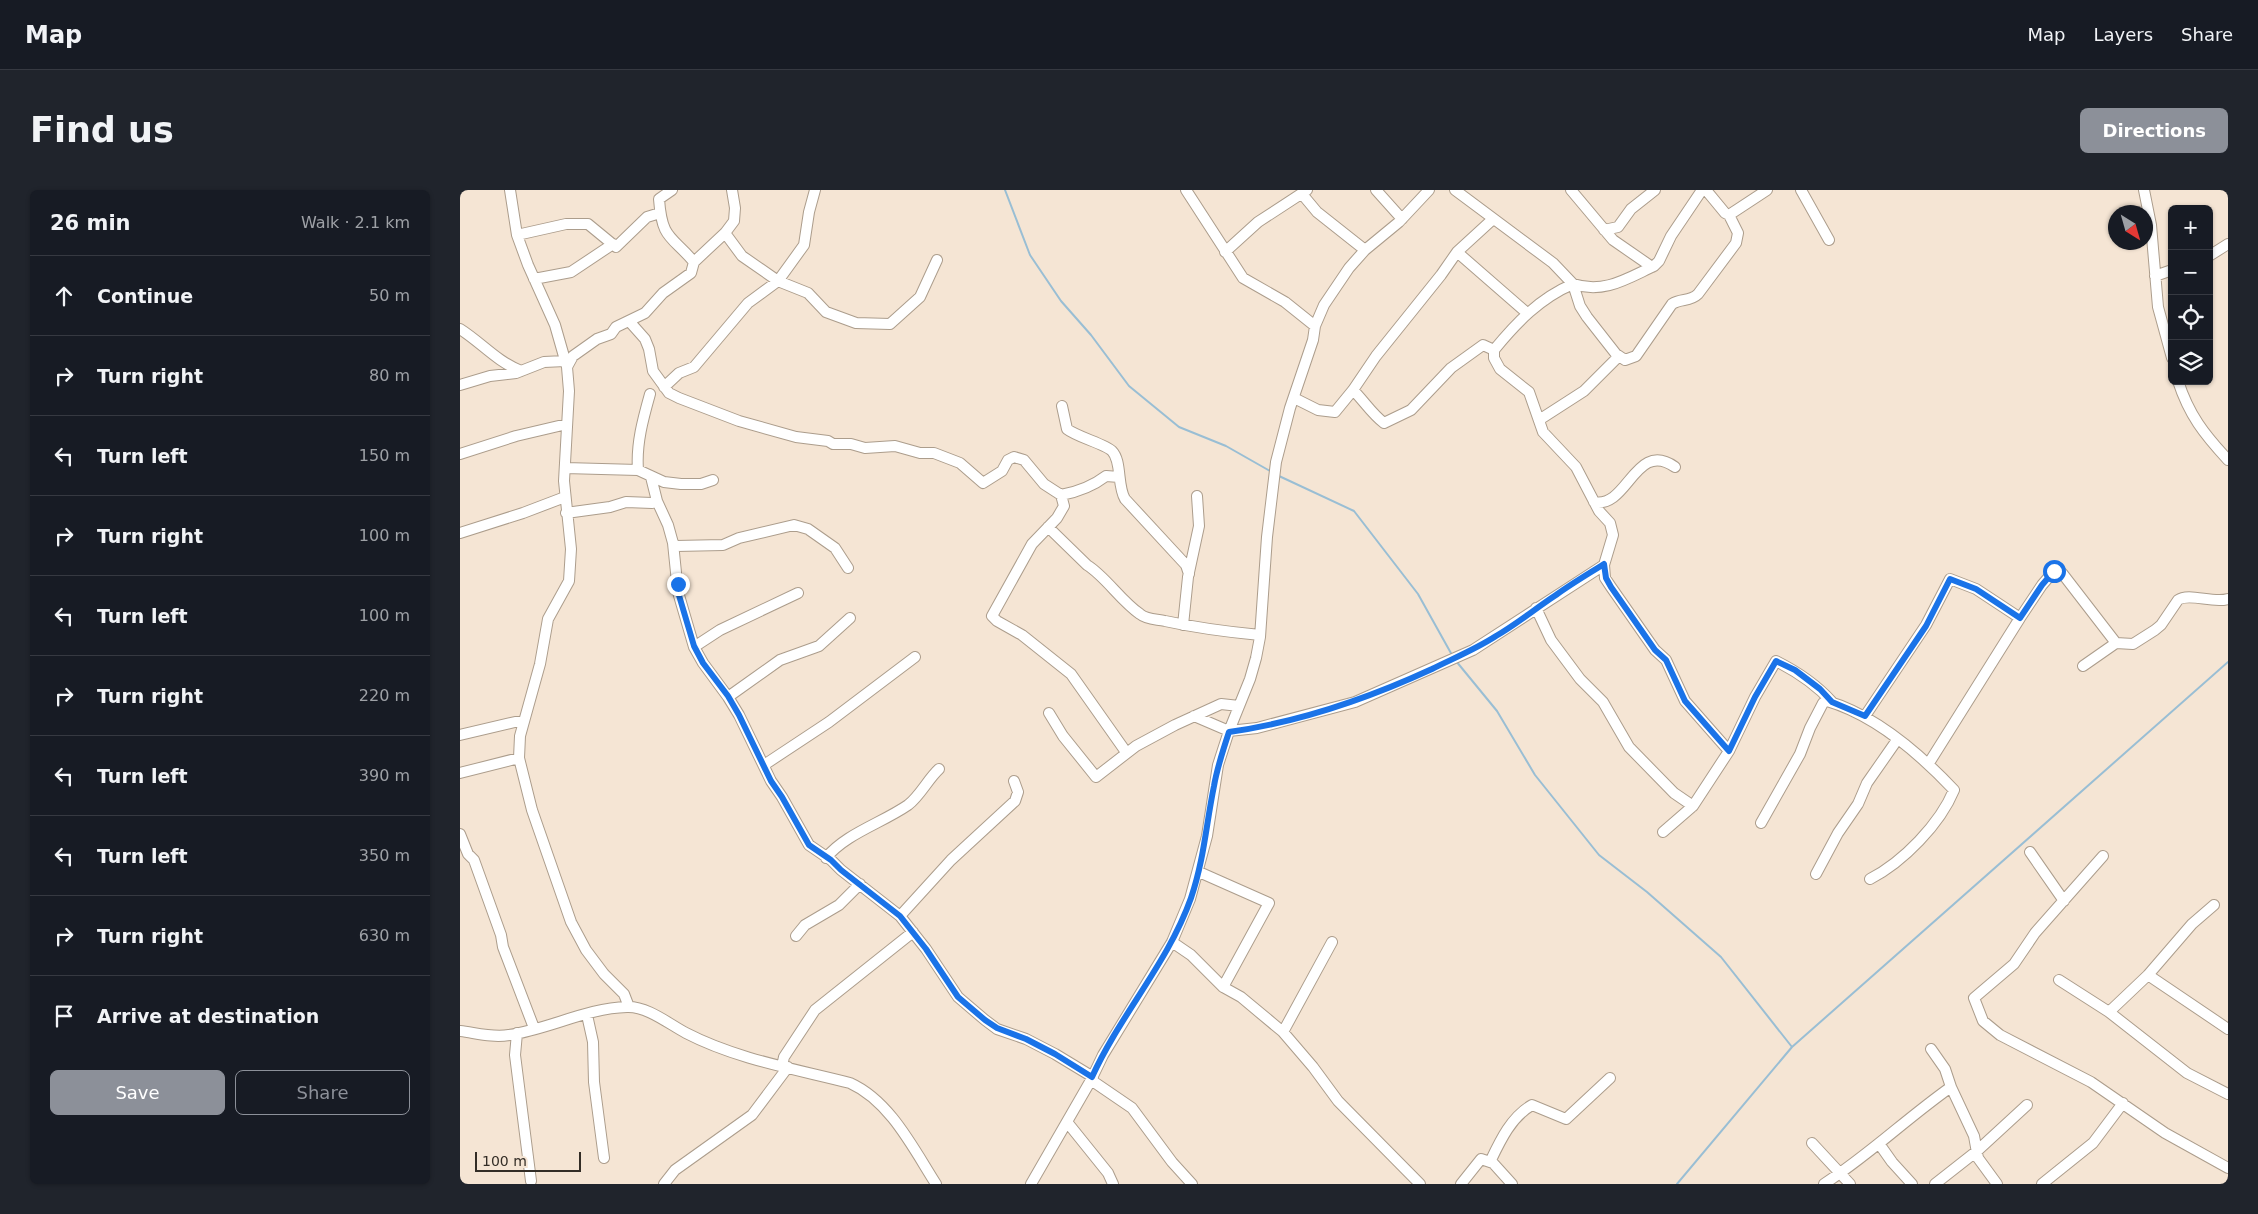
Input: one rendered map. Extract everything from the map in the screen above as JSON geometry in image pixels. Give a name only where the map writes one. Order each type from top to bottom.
[{"type":"street","points":[[510,190],[517,235],[555,325],[567,359],[569,391],[564,468],[566,513],[572,568],[569,581],[548,619],[540,664],[520,736],[519,758],[532,810],[571,922],[604,974],[624,994],[628,1007]]},
{"type":"street","points":[[672,190],[659,199],[660,213],[666,234],[694,262]]},
{"type":"street","points":[[460,385],[490,376],[521,371],[544,362],[567,359],[629,321],[646,313],[663,293],[691,273],[694,262],[725,233],[734,221],[735,208],[732,190]]},
{"type":"street","points":[[664,387],[679,373],[694,367],[748,303],[778,281],[804,245],[809,212],[815,190]]},
{"type":"street","points":[[1186,190],[1243,278],[1285,302],[1315,326]]},
{"type":"street","points":[[1376,190],[1402,219]]},
{"type":"street","points":[[1031,1184],[1092,1079],[1102,1055],[1172,942],[1190,899],[1207,836],[1213,788],[1229,732],[1250,679],[1260,635],[1267,537],[1276,462],[1313,340],[1315,326],[1324,305],[1364,250],[1402,219],[1430,190]]},
{"type":"street","points":[[1454,190],[1553,263],[1573,284],[1580,306],[1587,317],[1619,356],[1625,360],[1636,356],[1672,304],[1694,298],[1736,243],[1738,238],[1737,229],[1729,215],[1725,213],[1706,190]]},
{"type":"street","points":[[1570,190],[1613,240],[1652,267]]},
{"type":"street","points":[[1604,230],[1618,227],[1635,205],[1655,190]]},
{"type":"street","points":[[1573,284],[1584,288],[1609,287],[1659,262],[1671,236],[1702,190]]},
{"type":"street","points":[[1729,215],[1767,190]]},
{"type":"street","points":[[1800,190],[1829,240]]},
{"type":"street","points":[[2144,190],[2151,225],[2158,307],[2168,343]]},
{"type":"street","points":[[1225,252],[1258,222],[1300,193],[1317,212],[1364,250]]},
{"type":"street","points":[[517,235],[566,224],[588,224],[616,247],[647,217],[660,213]]},
{"type":"street","points":[[1294,398],[1318,410],[1335,412],[1457,252],[1493,219]]},
{"type":"street","points":[[725,233],[742,256],[778,281],[808,293],[826,312],[856,323],[890,324],[920,296],[937,260]]},
{"type":"street","points":[[534,279],[571,272],[613,244]]},
{"type":"street","points":[[2213,253],[2228,244]]},
{"type":"street","points":[[1457,252],[1526,314]]},
{"type":"street","points":[[2156,276],[2168,272]]},
{"type":"street","points":[[1573,284],[1526,314],[1494,350],[1494,358],[1500,369],[1529,392],[1546,437],[1576,467],[1599,511],[1608,519],[1613,536],[1604,564],[1606,578],[1611,587],[1655,650],[1666,660],[1685,701],[1729,751]]},
{"type":"street","points":[[629,321],[645,339],[653,371],[664,387],[679,398],[708,411],[796,437],[828,441],[834,444],[851,444],[866,448],[895,446],[920,453],[934,453],[960,463],[983,483],[1002,471],[1008,460],[1014,457],[1020,458],[1044,484],[1061,495],[1064,506],[1057,518],[1032,544],[992,616],[997,621],[1022,635],[1071,674],[1126,752]]},
{"type":"street","points":[[460,329],[473,337],[500,362],[521,371]]},
{"type":"street","points":[[1353,390],[1371,408],[1376,417],[1384,423],[1411,410],[1451,368],[1483,344],[1494,350]]},
{"type":"street","points":[[1539,420],[1584,391],[1619,356]]},
{"type":"street","points":[[2179,385],[2185,403],[2203,433],[2228,460]]},
{"type":"street","points":[[638,470],[637,455],[650,394]]},
{"type":"street","points":[[1062,406],[1067,429],[1112,450],[1117,462],[1120,492],[1186,565],[1189,574]]},
{"type":"street","points":[[460,454],[516,436],[567,424]]},
{"type":"street","points":[[1594,502],[1600,503],[1613,496],[1642,466],[1651,460],[1665,460],[1675,467]]},
{"type":"street","points":[[564,468],[638,470],[664,482],[681,484],[701,484],[714,480]]},
{"type":"street","points":[[1061,495],[1075,492],[1099,482],[1106,476],[1119,476]]},
{"type":"street","points":[[651,477],[657,502],[668,525],[673,543],[678,592],[694,646],[703,663],[728,696],[809,845],[900,916],[958,997],[985,1020],[997,1028],[1026,1039],[1055,1054],[1132,1108],[1172,1162],[1192,1184]]},
{"type":"street","points":[[460,533],[523,513],[565,496]]},
{"type":"street","points":[[1183,625],[1189,574],[1198,526],[1197,496]]},
{"type":"street","points":[[566,513],[610,507],[626,502],[657,502]]},
{"type":"street","points":[[673,543],[676,546],[688,547],[723,545],[739,538],[794,525],[808,529],[835,548],[848,568]]},
{"type":"street","points":[[1048,527],[1144,618],[1260,635]]},
{"type":"street","points":[[1194,716],[1229,732],[1257,728],[1355,702],[1473,650],[1604,564]]},
{"type":"street","points":[[1929,763],[2020,618],[2042,585],[2054,571],[2062,574],[2116,643]]},
{"type":"street","points":[[1865,716],[1926,626],[1950,579],[1976,589],[2020,618]]},
{"type":"street","points":[[694,646],[720,630],[798,593]]},
{"type":"street","points":[[2083,666],[2116,643],[2134,644],[2155,630],[2182,597],[2207,600],[2228,599]]},
{"type":"street","points":[[1536,608],[1551,640],[1580,679],[1603,702],[1629,747],[1674,794],[1693,806]]},
{"type":"street","points":[[728,696],[780,660],[819,646],[850,618]]},
{"type":"street","points":[[764,765],[829,722],[915,657]]},
{"type":"street","points":[[1663,832],[1693,806],[1729,751],[1755,697],[1776,661],[1795,670],[1820,689],[1832,702]]},
{"type":"street","points":[[1761,823],[1800,754],[1810,728],[1823,703],[1827,701],[1832,702],[1865,716],[1929,763],[1954,790],[1948,804],[1930,828],[1888,870],[1870,879]]},
{"type":"street","points":[[1049,713],[1063,736],[1096,777],[1126,752],[1194,716],[1221,704],[1239,706]]},
{"type":"street","points":[[460,735],[515,722],[524,722]]},
{"type":"street","points":[[1816,874],[1838,833],[1858,804],[1867,783],[1897,740]]},
{"type":"street","points":[[460,773],[519,758]]},
{"type":"street","points":[[826,858],[846,840],[910,803],[928,779],[939,769]]},
{"type":"street","points":[[900,916],[951,860],[1015,801],[1018,792],[1014,781]]},
{"type":"street","points":[[460,834],[468,854],[474,860],[501,935],[502,947],[534,1028]]},
{"type":"street","points":[[2030,852],[2064,901]]},
{"type":"street","points":[[2103,856],[2035,933],[2014,964],[1974,998],[1983,1021],[2000,1035],[2091,1082],[2166,1133],[2228,1168]]},
{"type":"street","points":[[1198,872],[1269,903],[1223,987]]},
{"type":"street","points":[[796,936],[806,925],[839,905],[860,884]]},
{"type":"street","points":[[2110,1012],[2148,975],[2192,924],[2214,905]]},
{"type":"street","points":[[664,1184],[675,1170],[752,1115],[785,1066],[784,1058],[816,1010],[913,932]]},
{"type":"street","points":[[1172,942],[1191,954],[1223,987],[1241,997],[1283,1032],[1313,1067],[1338,1101],[1420,1184]]},
{"type":"street","points":[[1283,1032],[1332,942]]},
{"type":"street","points":[[2148,975],[2228,1029]]},
{"type":"street","points":[[2059,980],[2110,1012],[2187,1073],[2228,1094]]},
{"type":"street","points":[[460,1031],[493,1036],[517,1033],[587,1014],[628,1007],[643,1010],[708,1042],[785,1066],[850,1083],[862,1089],[885,1109],[936,1184]]},
{"type":"street","points":[[587,1014],[593,1042],[594,1082],[604,1158]]},
{"type":"street","points":[[517,1033],[515,1055],[531,1181]]},
{"type":"street","points":[[1931,1049],[1945,1069],[1951,1087],[1974,1136],[1978,1158],[1997,1184]]},
{"type":"street","points":[[1490,1162],[1508,1129],[1523,1110],[1532,1105],[1566,1119],[1610,1078]]},
{"type":"street","points":[[1824,1184],[1880,1145],[1920,1109],[1951,1087]]},
{"type":"street","points":[[2042,1184],[2093,1142],[2123,1104]]},
{"type":"street","points":[[1935,1184],[1977,1151],[2027,1105]]},
{"type":"street","points":[[1067,1122],[1108,1173],[1113,1184]]},
{"type":"street","points":[[1812,1143],[1850,1184]]},
{"type":"street","points":[[1880,1145],[1892,1162],[1912,1184]]},
{"type":"street","points":[[1461,1184],[1481,1160],[1490,1162],[1512,1184]]},
{"type":"waterway","points":[[1005,190],[1030,255],[1061,301],[1091,335],[1129,386],[1179,427],[1226,446],[1270,471]]},
{"type":"waterway","points":[[1279,476],[1354,511],[1418,594],[1452,655]]},
{"type":"waterway","points":[[1456,661],[1497,711],[1535,775],[1599,855],[1647,892],[1721,957],[1792,1047]]},
{"type":"waterway","points":[[1677,1184],[1792,1047],[2228,662]]},
{"type":"route","points":[[678,584],[678,592],[694,646],[703,663],[716,678],[739,715],[771,781],[809,845],[831,860],[900,916],[926,949],[958,997],[985,1020],[997,1028],[1026,1039],[1055,1054],[1092,1077],[1102,1055],[1172,942],[1190,899],[1207,836],[1218,765],[1229,732],[1257,728],[1355,702],[1401,683],[1473,650],[1604,564],[1606,578],[1611,587],[1642,633],[1655,650],[1666,660],[1685,701],[1729,751],[1755,697],[1776,661],[1795,670],[1820,689],[1832,702],[1865,716],[1926,626],[1950,579],[1976,589],[2020,618],[2042,585],[2054,571]]}]
